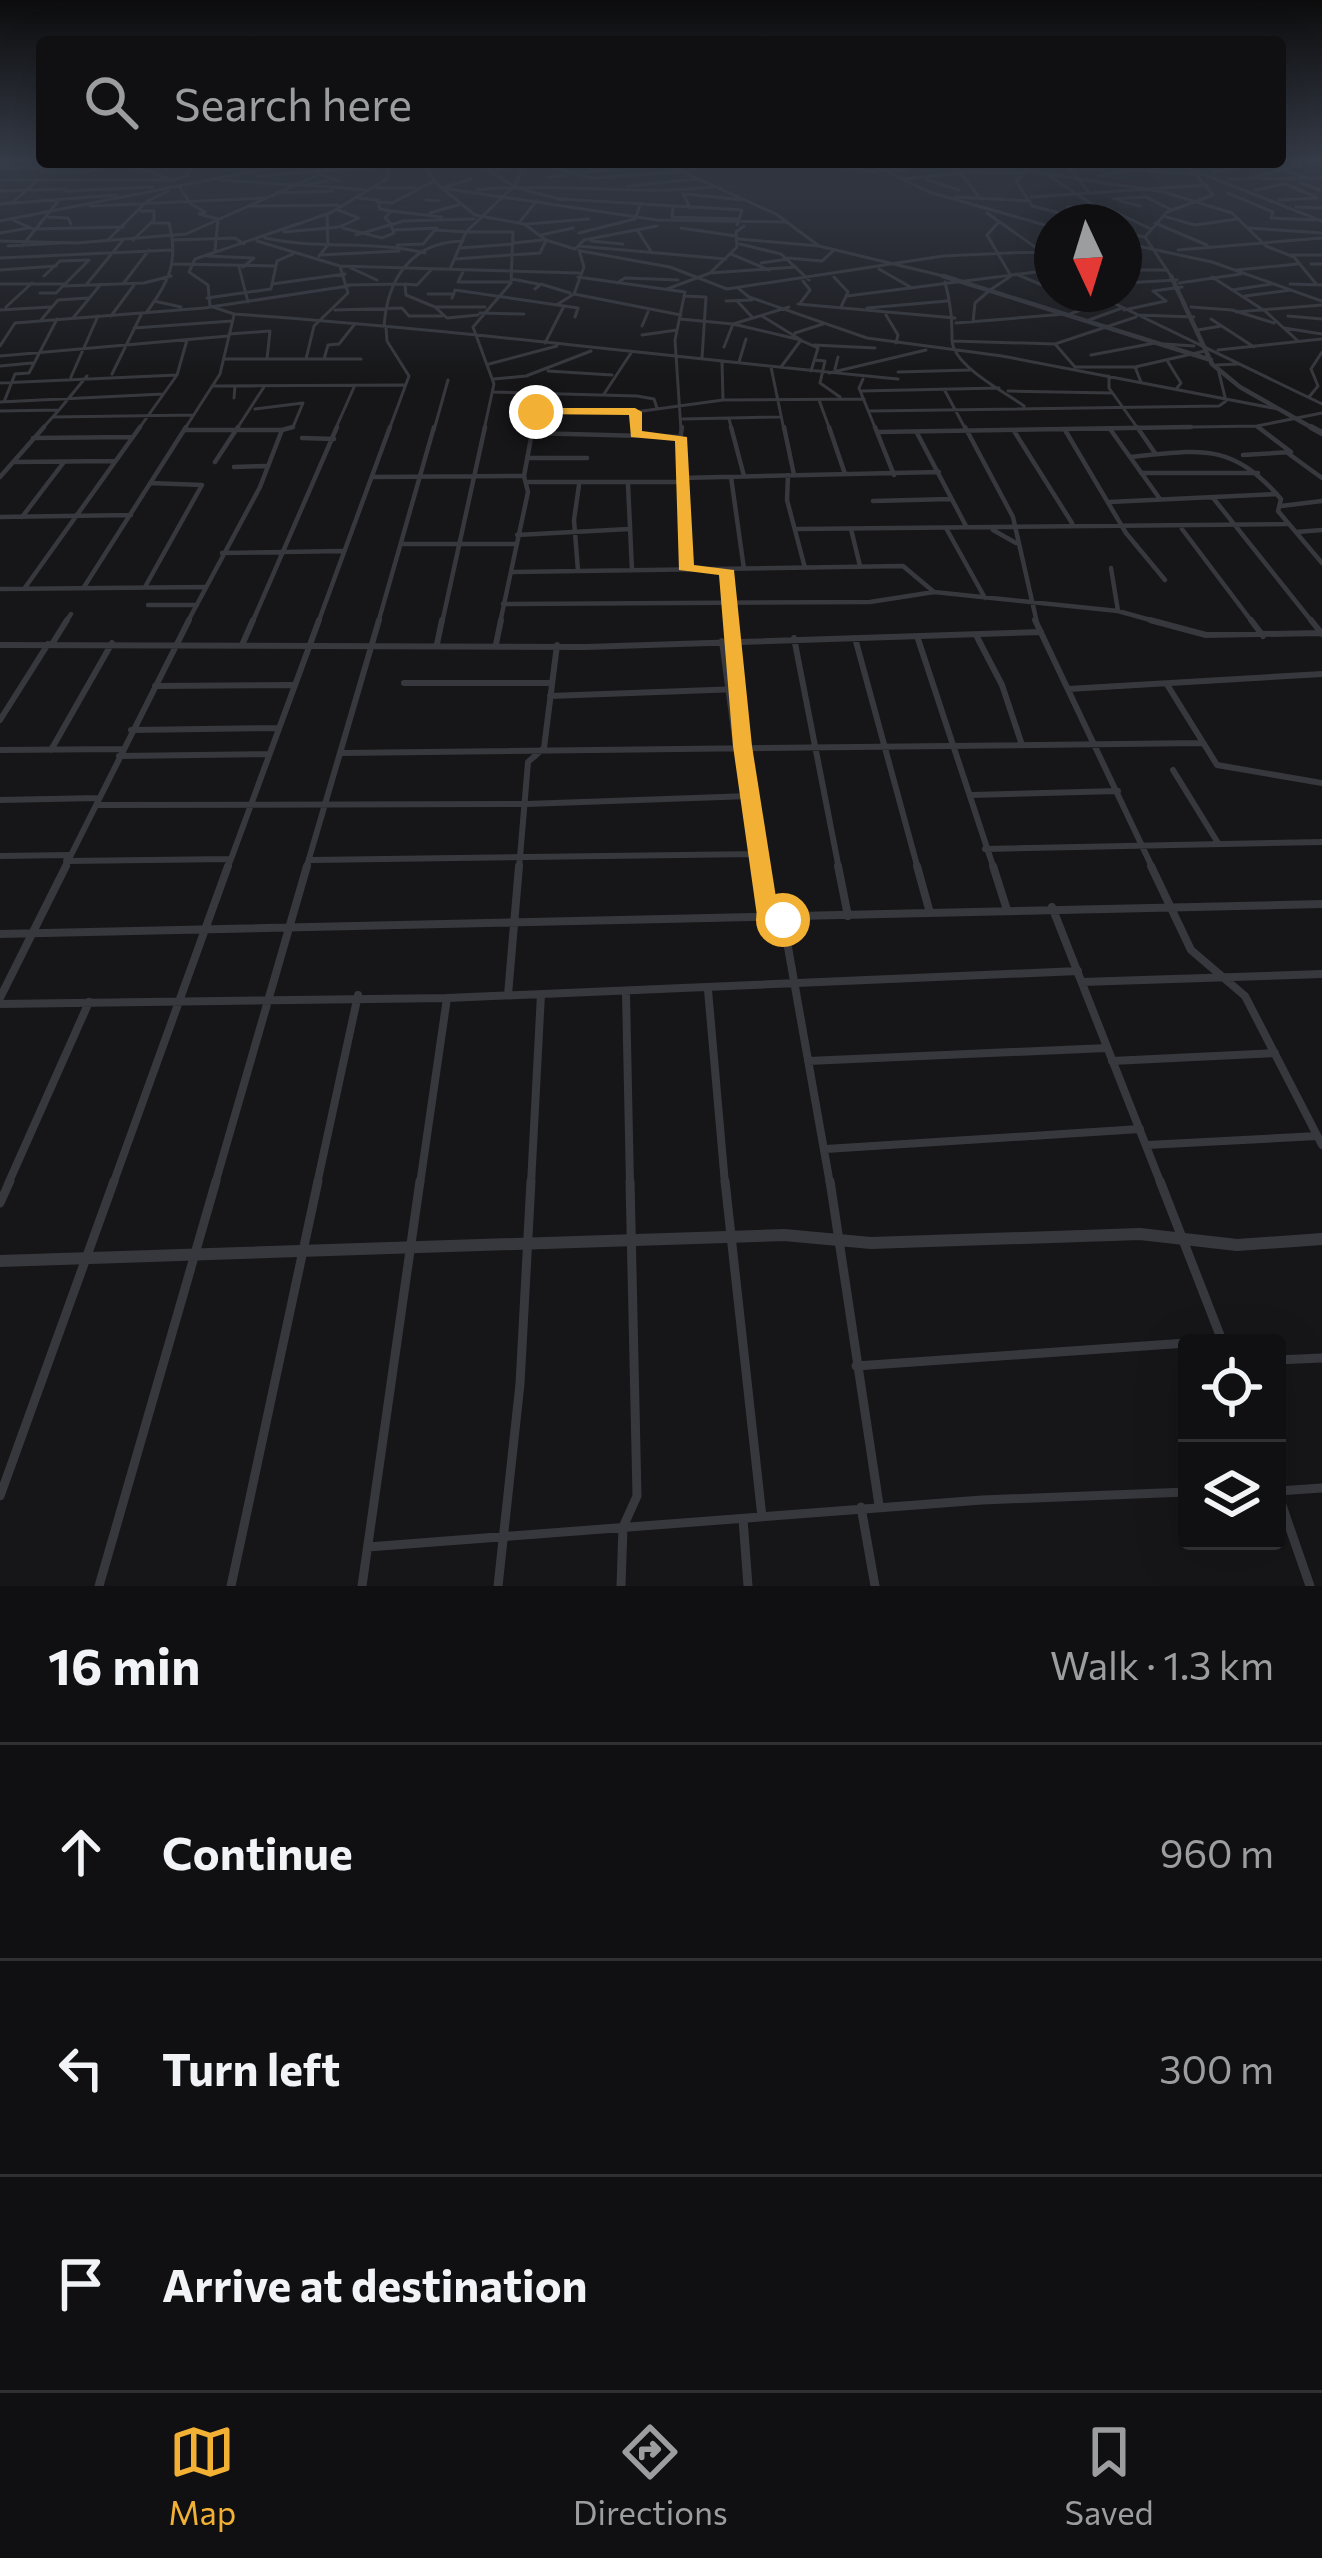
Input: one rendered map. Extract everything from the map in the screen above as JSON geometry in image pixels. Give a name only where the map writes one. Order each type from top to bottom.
[{"type":"street","points":[[24,244],[31,234]]},
{"type":"street","points":[[107,242],[116,234]]},
{"type":"street","points":[[133,240],[140,234]]},
{"type":"street","points":[[111,375],[134,328],[171,276],[170,234]]},
{"type":"street","points":[[171,238],[181,234]]},
{"type":"street","points":[[215,251],[218,234]]},
{"type":"street","points":[[233,317],[212,307],[208,285],[188,272],[189,267],[201,256],[274,234]]},
{"type":"street","points":[[319,257],[330,234]]},
{"type":"street","points":[[356,235],[382,238],[388,234]]},
{"type":"street","points":[[265,238],[288,245],[390,245],[423,244],[432,234]]},
{"type":"street","points":[[450,269],[465,234]]},
{"type":"street","points":[[437,644],[494,379],[475,333],[479,314],[504,295],[513,278],[513,234]]},
{"type":"street","points":[[538,234],[546,240]]},
{"type":"street","points":[[540,236],[548,234]]},
{"type":"street","points":[[579,247],[610,234]]},
{"type":"street","points":[[640,234],[652,253]]},
{"type":"street","points":[[693,234],[696,242]]},
{"type":"street","points":[[713,234],[819,245],[943,281]]},
{"type":"street","points":[[710,273],[726,259],[738,234]]},
{"type":"street","points":[[804,234],[819,245]]},
{"type":"street","points":[[987,234],[1012,272],[1034,282]]},
{"type":"street","points":[[1180,234],[1210,247]]},
{"type":"street","points":[[1256,234],[1290,255],[1319,285]]},
{"type":"street","points":[[357,243],[364,236]]},
{"type":"street","points":[[1142,236],[1179,283],[1226,401]]},
{"type":"street","points":[[1168,250],[1322,236]]},
{"type":"street","points":[[8,246],[171,238],[235,238],[244,244]]},
{"type":"street","points":[[0,1496],[409,374],[387,341],[385,283],[399,267],[451,239],[461,244],[546,240],[608,257],[670,266],[727,290],[834,277],[879,266],[1034,252]]},
{"type":"street","points":[[738,239],[787,258],[796,267],[810,290],[798,304]]},
{"type":"street","points":[[1309,239],[1322,252]]},
{"type":"street","points":[[86,285],[123,240]]},
{"type":"street","points":[[390,245],[400,240]]},
{"type":"street","points":[[455,260],[540,253],[546,240]]},
{"type":"street","points":[[0,241],[24,244]]},
{"type":"street","points":[[257,241],[340,266],[464,270],[814,345],[875,348]]},
{"type":"street","points":[[579,247],[623,244]]},
{"type":"street","points":[[280,249],[288,245]]},
{"type":"street","points":[[390,245],[403,250]]},
{"type":"street","points":[[1142,246],[1292,287],[1322,300]]},
{"type":"street","points":[[579,247],[760,263],[787,258],[822,261],[834,250]]},
{"type":"street","points":[[556,305],[572,294],[580,275],[579,247]]},
{"type":"street","points":[[123,284],[149,250]]},
{"type":"street","points":[[0,258],[172,250]]},
{"type":"street","points":[[319,257],[403,250],[425,253]]},
{"type":"street","points":[[1290,255],[1322,252]]},
{"type":"street","points":[[172,264],[276,266],[295,253]]},
{"type":"street","points":[[201,256],[254,258],[241,267]]},
{"type":"street","points":[[605,264],[608,257]]},
{"type":"street","points":[[726,259],[741,274]]},
{"type":"street","points":[[0,270],[89,260],[56,293],[40,293]]},
{"type":"street","points":[[760,263],[769,270]]},
{"type":"street","points":[[1311,264],[1322,263]]},
{"type":"street","points":[[1234,270],[1298,264]]},
{"type":"street","points":[[44,276],[56,266]]},
{"type":"street","points":[[272,284],[276,266]]},
{"type":"street","points":[[306,359],[319,321],[348,285],[340,266]]},
{"type":"street","points":[[348,266],[385,283]]},
{"type":"street","points":[[879,266],[909,289]]},
{"type":"street","points":[[241,267],[248,302]]},
{"type":"street","points":[[617,283],[625,278],[681,281],[710,273],[796,267]]},
{"type":"street","points":[[1142,267],[1146,270]]},
{"type":"street","points":[[0,346],[12,324],[212,307],[348,285],[417,285],[430,270]]},
{"type":"street","points":[[464,270],[458,282],[580,275],[682,290],[675,356],[683,419],[681,480],[687,570]]},
{"type":"street","points":[[1142,270],[1167,270]]},
{"type":"street","points":[[847,296],[1034,271]]},
{"type":"street","points":[[973,322],[975,303],[1012,272]]},
{"type":"street","points":[[207,298],[345,274]]},
{"type":"street","points":[[597,280],[604,274]]},
{"type":"street","points":[[723,274],[727,290]]},
{"type":"street","points":[[1142,305],[1166,301],[1153,291],[1179,283],[1245,274]]},
{"type":"street","points":[[0,284],[123,284],[171,276]]},
{"type":"street","points":[[834,277],[847,296]]},
{"type":"street","points":[[1212,277],[1265,311],[1301,343]]},
{"type":"street","points":[[956,280],[1115,327],[1215,364],[1278,409],[1322,433]]},
{"type":"street","points":[[668,289],[681,281]]},
{"type":"street","points":[[943,281],[956,321],[952,341],[956,352],[1024,406]]},
{"type":"street","points":[[2,309],[32,282]]},
{"type":"street","points":[[111,316],[135,283]]},
{"type":"street","points":[[1142,283],[1179,283]]},
{"type":"street","points":[[74,318],[100,284]]},
{"type":"street","points":[[405,284],[406,295],[435,307],[488,307]]},
{"type":"street","points":[[535,289],[541,284]]},
{"type":"street","points":[[1231,290],[1277,284]]},
{"type":"street","points":[[1243,297],[1319,285]]},
{"type":"street","points":[[908,304],[909,289]]},
{"type":"street","points":[[740,290],[751,298],[877,340],[1002,356],[1278,409]]},
{"type":"street","points":[[428,294],[504,295],[578,308],[575,317]]},
{"type":"street","points":[[684,296],[706,297],[702,358]]},
{"type":"street","points":[[842,307],[847,296]]},
{"type":"street","points":[[40,320],[58,300],[88,298]]},
{"type":"street","points":[[726,301],[751,298]]},
{"type":"street","points":[[260,316],[278,299]]},
{"type":"street","points":[[1191,307],[1265,311],[1322,300]]},
{"type":"street","points":[[154,302],[190,309]]},
{"type":"street","points":[[738,302],[754,318]]},
{"type":"street","points":[[860,309],[947,302]]},
{"type":"street","points":[[733,324],[798,304],[973,322],[1074,312]]},
{"type":"street","points":[[2,309],[52,306]]},
{"type":"street","points":[[545,343],[564,306]]},
{"type":"street","points":[[435,307],[442,316]]},
{"type":"street","points":[[331,310],[442,316],[524,314]]},
{"type":"street","points":[[641,326],[648,312]]},
{"type":"street","points":[[1089,320],[1114,312]]},
{"type":"street","points":[[1128,312],[1322,404]]},
{"type":"street","points":[[1236,312],[1322,337]]},
{"type":"street","points":[[886,314],[898,335],[896,343]]},
{"type":"street","points":[[71,376],[98,316]]},
{"type":"street","points":[[134,328],[260,316],[517,337],[588,350],[898,380]]},
{"type":"street","points":[[761,316],[800,340]]},
{"type":"street","points":[[952,341],[1055,344],[1115,327],[1135,316],[1194,317]]},
{"type":"street","points":[[1288,316],[1322,319]]},
{"type":"street","points":[[84,587],[212,386],[224,359],[233,317]]},
{"type":"street","points":[[1,405],[12,382],[35,362],[57,319]]},
{"type":"street","points":[[1211,319],[1254,347]]},
{"type":"street","points":[[795,333],[826,323]]},
{"type":"street","points":[[325,359],[328,344],[339,344],[355,324]]},
{"type":"street","points":[[724,347],[733,324]]},
{"type":"street","points":[[1198,329],[1225,325]]},
{"type":"street","points":[[642,335],[677,330]]},
{"type":"street","points":[[0,356],[270,331],[267,358]]},
{"type":"street","points":[[1091,355],[1156,344],[1254,347],[1322,337]]},
{"type":"street","points":[[739,362],[746,339]]},
{"type":"street","points":[[24,589],[177,375],[187,340]]},
{"type":"street","points":[[781,367],[800,340]]},
{"type":"street","points":[[875,360],[877,340]]},
{"type":"street","points":[[1001,342],[1002,356]]},
{"type":"street","points":[[488,364],[560,344]]},
{"type":"street","points":[[1055,344],[1073,370]]},
{"type":"street","points":[[812,371],[819,349],[814,345]]},
{"type":"street","points":[[829,371],[929,349]]},
{"type":"street","points":[[1073,370],[1137,367],[1194,356],[1204,349]]},
{"type":"street","points":[[494,379],[502,382],[544,371],[580,359],[592,352],[588,350]]},
{"type":"street","points":[[604,394],[612,375],[631,353]]},
{"type":"street","points":[[1309,397],[1318,386],[1311,370],[1320,356]]},
{"type":"street","points":[[838,357],[820,383],[842,399]]},
{"type":"street","points":[[224,359],[361,359]]},
{"type":"street","points":[[723,360],[723,400]]},
{"type":"street","points":[[815,360],[825,361],[829,371]]},
{"type":"street","points":[[0,366],[35,362]]},
{"type":"street","points":[[1168,362],[1181,383],[1177,388]]},
{"type":"street","points":[[1215,364],[1242,364]]},
{"type":"street","points":[[771,366],[791,475],[788,500],[806,568]]},
{"type":"street","points":[[1137,367],[1141,382]]},
{"type":"street","points":[[898,371],[973,370]]},
{"type":"street","points":[[544,371],[612,375]]},
{"type":"street","points":[[0,383],[71,376],[177,375]]},
{"type":"street","points":[[0,477],[87,376]]},
{"type":"street","points":[[1109,376],[1112,393],[1156,454]]},
{"type":"street","points":[[864,377],[861,391],[894,475]]},
{"type":"street","points":[[99,1586],[448,380]]},
{"type":"street","points":[[215,462],[234,429],[255,409],[265,385]]},
{"type":"street","points":[[242,645],[355,385]]},
{"type":"street","points":[[212,386],[404,385]]},
{"type":"street","points":[[234,398],[235,386]]},
{"type":"street","points":[[944,389],[1013,517],[1029,606],[1191,950],[1246,996],[1319,1141],[1146,1145]]},
{"type":"street","points":[[496,644],[540,390]]},
{"type":"street","points":[[861,391],[1112,393]]},
{"type":"street","points":[[492,392],[604,394],[654,399],[657,408]]},
{"type":"street","points":[[1,405],[72,395],[163,394]]},
{"type":"street","points":[[536,412],[635,412],[723,400],[864,399]]},
{"type":"street","points":[[819,400],[844,474]]},
{"type":"street","points":[[870,411],[1207,407],[1226,401]]},
{"type":"street","points":[[185,430],[282,430],[292,427],[303,404],[255,409]]},
{"type":"street","points":[[1,405],[59,410]]},
{"type":"street","points":[[635,412],[635,435]]},
{"type":"street","points":[[880,432],[1257,426],[1322,412]]},
{"type":"street","points":[[53,417],[194,415]]},
{"type":"street","points":[[683,419],[780,417]]},
{"type":"street","points":[[729,419],[744,476]]},
{"type":"street","points":[[1257,426],[1322,478]]},
{"type":"street","points":[[1110,429],[1160,499]]},
{"type":"street","points":[[282,430],[257,495],[247,503],[131,730],[0,1001],[447,998],[1080,976],[1321,976]]},
{"type":"street","points":[[1065,430],[1123,524],[1165,580]]},
{"type":"street","points":[[916,431],[963,526]]},
{"type":"street","points":[[1014,431],[1070,524]]},
{"type":"street","points":[[531,433],[681,437]]},
{"type":"street","points":[[32,438],[132,437]]},
{"type":"street","points":[[302,439],[334,439]]},
{"type":"street","points":[[1130,457],[1209,449],[1289,454]]},
{"type":"street","points":[[1235,454],[1277,494],[1282,506]]},
{"type":"street","points":[[527,458],[586,458]]},
{"type":"street","points":[[22,517],[64,461]]},
{"type":"street","points":[[13,462],[115,461]]},
{"type":"street","points":[[234,467],[266,466]]},
{"type":"street","points":[[370,477],[475,476],[628,484],[939,472]]},
{"type":"street","points":[[1141,473],[1258,473]]},
{"type":"street","points":[[731,477],[744,569]]},
{"type":"street","points":[[145,587],[202,485],[150,483]]},
{"type":"street","points":[[578,571],[579,484]]},
{"type":"street","points":[[628,484],[632,570]]},
{"type":"street","points":[[1109,502],[1277,494]]},
{"type":"street","points":[[873,500],[952,499]]},
{"type":"street","points":[[1214,499],[1322,634]]},
{"type":"street","points":[[1322,500],[1282,506],[1278,512],[1322,563]]},
{"type":"street","points":[[0,517],[130,515]]},
{"type":"street","points":[[797,529],[1287,524]]},
{"type":"street","points":[[946,528],[986,599]]},
{"type":"street","points":[[1181,528],[1264,636]]},
{"type":"street","points":[[401,544],[459,544],[629,529]]},
{"type":"street","points":[[850,529],[860,566]]},
{"type":"street","points":[[988,529],[1016,543]]},
{"type":"street","points":[[1294,532],[1322,530]]},
{"type":"street","points":[[222,554],[341,551]]},
{"type":"street","points":[[512,572],[906,567],[934,592]]},
{"type":"street","points":[[1112,568],[1118,611]]},
{"type":"street","points":[[727,570],[742,746],[768,916]]},
{"type":"street","points":[[0,589],[205,587]]},
{"type":"street","points":[[503,604],[870,602],[934,592],[1029,606],[1118,611],[1192,633],[1322,634]]},
{"type":"street","points":[[148,605],[196,605]]},
{"type":"street","points":[[0,721],[71,614]]},
{"type":"street","points":[[0,645],[556,645],[1041,632]]},
{"type":"street","points":[[976,635],[1002,685],[1022,742]]},
{"type":"street","points":[[794,638],[848,916]]},
{"type":"street","points":[[855,638],[930,913]]},
{"type":"street","points":[[918,638],[1007,910]]},
{"type":"street","points":[[722,640],[742,746]]},
{"type":"street","points":[[51,750],[112,643]]},
{"type":"street","points":[[508,995],[527,762],[544,748],[556,645]]},
{"type":"street","points":[[1068,689],[1322,674]]},
{"type":"street","points":[[404,683],[551,683]]},
{"type":"street","points":[[1167,684],[1202,743],[1225,769],[1322,783]]},
{"type":"street","points":[[154,686],[292,685]]},
{"type":"street","points":[[550,696],[739,689]]},
{"type":"street","points":[[131,730],[278,728]]},
{"type":"street","points":[[340,753],[883,743],[1202,743]]},
{"type":"street","points":[[0,750],[268,754]]},
{"type":"street","points":[[1173,770],[1218,843]]},
{"type":"street","points":[[971,795],[1118,791]]},
{"type":"street","points":[[0,800],[527,804],[749,796]]},
{"type":"street","points":[[985,849],[1322,842]]},
{"type":"street","points":[[310,860],[758,854]]},
{"type":"street","points":[[0,856],[231,859]]},
{"type":"street","points":[[0,934],[768,916],[783,920],[1052,907],[1322,904]]},
{"type":"street","points":[[1052,907],[1219,1334]]},
{"type":"street","points":[[783,920],[825,1149],[879,1505]]},
{"type":"street","points":[[707,988],[729,1240],[762,1517]]},
{"type":"street","points":[[621,1586],[623,1527],[634,1512],[637,1496],[626,992]]},
{"type":"street","points":[[498,1586],[520,1384],[541,994]]},
{"type":"street","points":[[231,1586],[358,995]]},
{"type":"street","points":[[362,1586],[447,998]]},
{"type":"street","points":[[0,1203],[89,1002]]},
{"type":"street","points":[[808,1061],[1107,1048]]},
{"type":"street","points":[[1112,1061],[1275,1053]]},
{"type":"street","points":[[825,1149],[1140,1129]]},
{"type":"street","points":[[0,1261],[837,1237],[871,1243],[1181,1235],[1203,1244],[1237,1245],[1322,1239]]},
{"type":"street","points":[[856,1366],[1178,1344]]},
{"type":"street","points":[[1286,1360],[1322,1358]]},
{"type":"street","points":[[1286,1490],[1322,1488]]},
{"type":"street","points":[[368,1547],[502,1540],[879,1505],[1178,1492]]},
{"type":"street","points":[[861,1507],[875,1586]]},
{"type":"street","points":[[1286,1517],[1310,1586]]},
{"type":"street","points":[[742,1519],[748,1586]]},
{"type":"route","points":[[536,412],[635,412],[635,435],[681,437],[678,454],[687,570],[727,570],[746,746],[742,746],[768,916],[783,920]]}]
